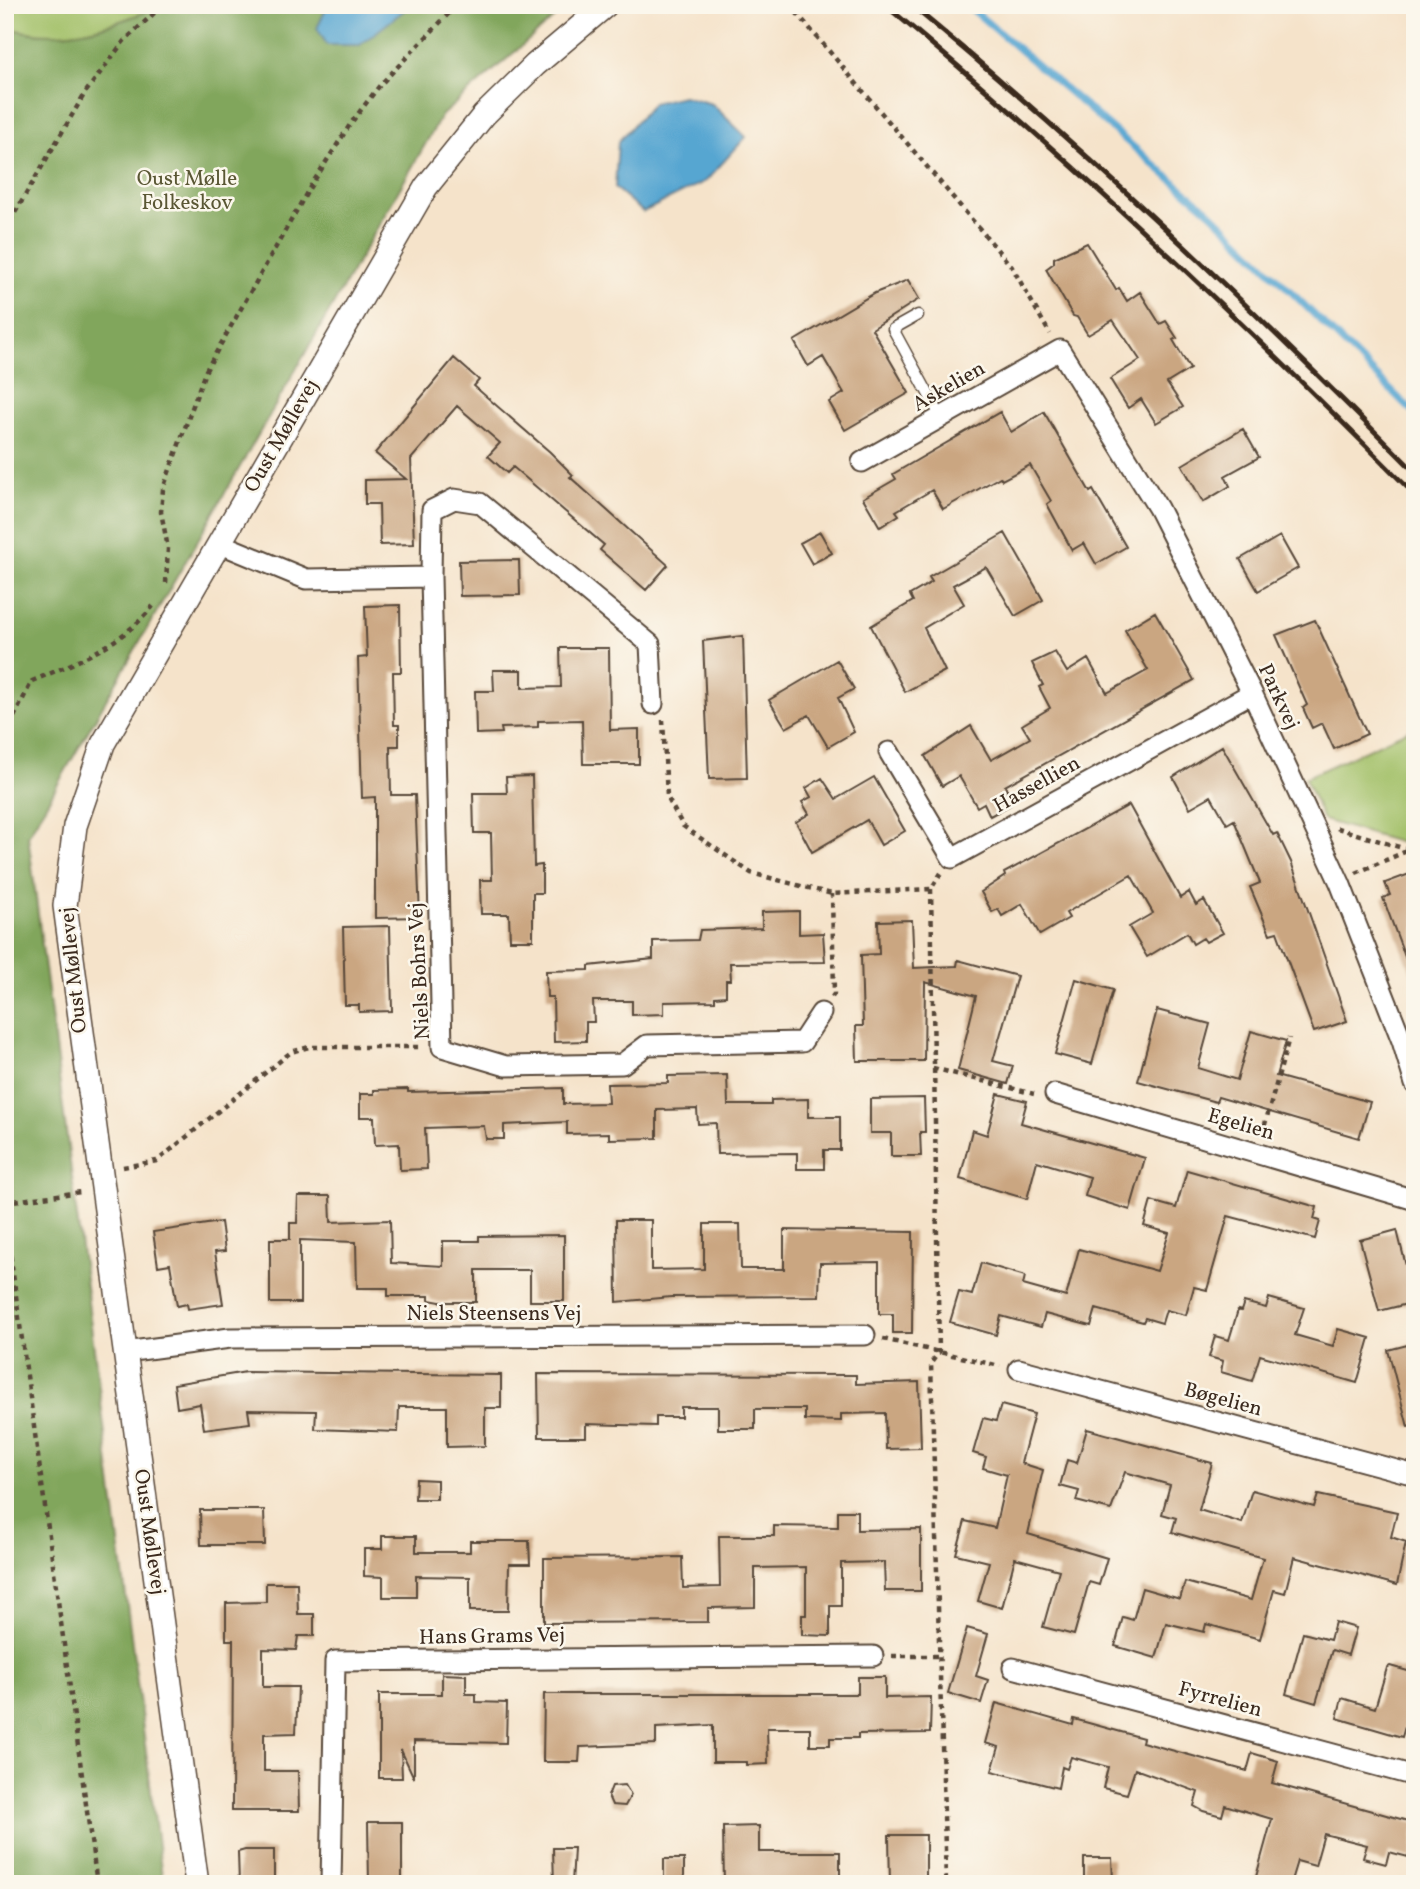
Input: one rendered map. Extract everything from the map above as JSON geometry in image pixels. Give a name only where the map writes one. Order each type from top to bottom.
[{"type":"street","name":"Oust Møllevej","points":[[197,1884],[99,1178],[65,906],[75,825],[103,744],[426,187],[509,90],[606,5]]},
{"type":"street","name":"Askelien","points":[[862,462],[1059,350]]},
{"type":"street","name":"Parkvej","points":[[1059,350],[1158,508],[1252,693],[1340,883],[1402,1041],[1415,1084]]},
{"type":"street","name":"Niels Bohrs Vej","points":[[653,704],[650,644],[480,503],[454,499],[432,510],[431,577],[442,1047],[506,1066],[622,1064],[647,1045],[802,1042],[821,1013]]},
{"type":"street","points":[[220,544],[306,579],[431,577]]},
{"type":"street","name":"Hassellien","points":[[952,858],[1252,693]]},
{"type":"street","points":[[889,752],[952,858]]},
{"type":"street","name":"Egelien","points":[[1055,1094],[1415,1200]]},
{"type":"street","name":"Niels Steensens Vej","points":[[125,1352],[230,1338],[865,1335]]},
{"type":"street","name":"Bøgelien","points":[[1019,1369],[1415,1475]]},
{"type":"street","name":"Hans Grams Vej","points":[[331,1884],[335,1661],[873,1656]]},
{"type":"street","name":"Fyrrelien","points":[[1013,1668],[1415,1776]]},
{"type":"lane","points":[[918,315],[893,329],[941,417]]},
{"type":"path","points":[[5,230],[85,93],[124,41],[163,5]]},
{"type":"path","points":[[163,590],[168,580],[168,548],[161,512],[163,489],[205,372],[310,187],[351,123],[380,85],[457,5]]},
{"type":"path","points":[[790,5],[1012,267],[1059,350]]},
{"type":"path","points":[[5,735],[32,681],[82,660],[133,628],[158,599]]},
{"type":"path","points":[[653,704],[662,717],[667,797],[683,826],[751,873],[832,894],[930,889]]},
{"type":"path","points":[[1310,820],[1412,849]]},
{"type":"path","points":[[1372,864],[1412,849]]},
{"type":"path","points":[[946,1884],[937,1656],[931,1363],[939,1352],[930,889],[952,858]]},
{"type":"path","points":[[821,1013],[834,993],[832,894]]},
{"type":"path","points":[[1257,1154],[1289,1038]]},
{"type":"path","points":[[5,1202],[157,1161],[291,1052],[309,1047],[442,1047]]},
{"type":"path","points":[[933,1068],[1028,1095],[1055,1094]]},
{"type":"path","points":[[5,1216],[97,1884]]},
{"type":"path","points":[[865,1335],[1019,1369]]},
{"type":"path","points":[[873,1656],[937,1656]]},
{"type":"green space","points":[[5,5],[163,5],[86,31],[46,34],[5,27]]},
{"type":"green space","name":"Oust Mølle Folkeskov","points":[[163,5],[569,5],[442,115],[28,836],[163,1884],[5,1884],[5,27],[46,34],[86,31]]},
{"type":"green space","points":[[1415,727],[1415,843],[1408,845],[1323,820],[1305,778]]},
{"type":"water","points":[[328,5],[411,5],[360,45],[327,45],[317,28]]},
{"type":"water","points":[[683,96],[712,104],[746,137],[706,181],[643,212],[615,188],[618,142],[653,103]]},
{"type":"building","points":[[1087,243],[1116,290],[1119,288],[1127,301],[1140,292],[1160,324],[1166,321],[1177,338],[1173,340],[1190,369],[1167,383],[1183,407],[1156,423],[1141,399],[1128,408],[1110,379],[1140,360],[1113,320],[1088,335],[1077,317],[1073,316],[1046,269],[1054,263],[1054,258]]},
{"type":"building","points":[[908,280],[919,299],[872,329],[909,393],[845,430],[829,402],[844,393],[823,357],[808,366],[794,341],[875,293]]},
{"type":"building","points":[[454,358],[479,380],[474,386],[550,452],[573,475],[570,477],[668,565],[646,590],[600,550],[604,545],[513,467],[507,473],[488,456],[500,443],[457,406],[411,459],[414,544],[380,545],[379,504],[365,504],[365,480],[406,479],[375,453]]},
{"type":"building","points":[[1000,412],[1011,432],[1044,412],[1090,492],[1093,490],[1126,547],[1096,564],[1084,543],[1072,550],[1047,504],[1051,501],[1030,465],[1002,480],[1000,477],[943,509],[932,490],[896,511],[899,515],[880,527],[863,498],[896,479],[893,474]]},
{"type":"building","points":[[1243,429],[1259,457],[1225,476],[1230,486],[1203,502],[1182,465]]},
{"type":"building","points":[[820,532],[832,553],[812,564],[800,543]]},
{"type":"building","points":[[1005,533],[1043,600],[1015,616],[986,567],[953,585],[964,604],[924,628],[945,671],[905,692],[871,626],[913,601],[910,595],[932,582],[929,577]]},
{"type":"building","points":[[1280,536],[1298,568],[1258,591],[1240,559]]},
{"type":"building","points":[[519,560],[520,595],[460,596],[459,561]]},
{"type":"building","points":[[400,605],[401,672],[393,672],[394,725],[399,725],[399,746],[390,746],[391,795],[415,795],[420,917],[375,918],[375,797],[362,798],[358,658],[367,657],[365,606]]},
{"type":"building","points":[[1155,612],[1194,680],[1005,786],[1007,790],[1003,792],[1010,805],[990,816],[984,803],[977,807],[959,776],[942,786],[925,756],[971,726],[991,760],[1030,738],[1022,725],[1050,708],[1039,687],[1043,685],[1032,663],[1055,652],[1067,672],[1088,659],[1107,693],[1148,670],[1125,630]]},
{"type":"building","points":[[1315,620],[1367,734],[1334,749],[1322,723],[1312,728],[1303,708],[1307,705],[1276,635]]},
{"type":"building","points":[[743,636],[747,778],[709,779],[703,641]]},
{"type":"building","points":[[560,648],[609,648],[610,730],[639,729],[639,764],[583,764],[582,720],[538,721],[538,727],[501,728],[502,733],[476,734],[475,691],[494,691],[493,670],[522,670],[522,688],[561,687]]},
{"type":"building","points":[[837,660],[854,689],[838,698],[854,732],[828,747],[809,715],[786,728],[769,700]]},
{"type":"building","points":[[1222,746],[1273,835],[1277,833],[1291,862],[1347,1021],[1314,1032],[1277,932],[1270,934],[1250,887],[1260,883],[1234,820],[1227,824],[1211,796],[1190,808],[1173,777]]},
{"type":"building","points":[[532,776],[534,866],[542,865],[542,893],[533,893],[533,940],[510,940],[509,914],[481,914],[480,880],[492,880],[491,833],[474,833],[473,793],[507,793],[506,777]]},
{"type":"building","points":[[874,777],[905,831],[881,845],[867,820],[812,852],[796,822],[809,814],[802,802],[811,797],[806,788],[822,778],[836,799]]},
{"type":"building","points":[[1129,805],[1180,898],[1189,892],[1196,905],[1204,900],[1223,933],[1206,942],[1203,938],[1193,944],[1187,933],[1147,957],[1129,927],[1153,913],[1131,875],[1066,913],[1069,918],[1040,935],[1022,904],[1002,916],[998,909],[992,912],[981,892],[1005,876],[1004,873]]},
{"type":"building","points":[[1415,872],[1413,978],[1383,898],[1390,895],[1385,883]]},
{"type":"building","points":[[799,911],[799,934],[823,933],[825,962],[730,963],[731,980],[726,980],[726,996],[715,997],[715,1001],[664,1002],[664,1014],[632,1015],[632,1001],[593,1001],[594,1022],[586,1022],[586,1041],[554,1042],[553,997],[547,997],[546,971],[589,970],[589,966],[653,959],[653,941],[698,940],[700,930],[762,928],[762,912]]},
{"type":"building","points":[[912,920],[914,968],[957,966],[958,960],[1017,976],[993,1061],[1013,1066],[1008,1084],[958,1070],[976,996],[925,982],[924,1061],[857,1061],[856,1026],[863,1026],[861,955],[879,954],[878,921]]},
{"type":"building","points":[[390,926],[392,1011],[359,1012],[359,1005],[345,1005],[343,927]]},
{"type":"building","points":[[1076,979],[1113,990],[1092,1064],[1055,1054]]},
{"type":"building","points":[[1157,1010],[1210,1024],[1198,1068],[1237,1080],[1251,1031],[1286,1041],[1276,1076],[1370,1102],[1359,1138],[1218,1097],[1216,1102],[1138,1081]]},
{"type":"building","points":[[727,1075],[728,1105],[771,1105],[771,1100],[808,1099],[808,1117],[840,1117],[840,1150],[824,1150],[824,1169],[797,1169],[797,1153],[717,1154],[716,1123],[698,1124],[697,1109],[657,1110],[657,1138],[609,1139],[609,1133],[567,1134],[567,1122],[504,1125],[504,1139],[486,1139],[484,1126],[425,1128],[427,1169],[400,1170],[399,1144],[375,1145],[374,1117],[360,1117],[360,1094],[374,1094],[374,1090],[408,1089],[408,1092],[563,1088],[563,1104],[608,1103],[607,1084],[668,1083],[668,1076]]},
{"type":"building","points":[[998,1094],[1027,1101],[1021,1123],[1145,1158],[1130,1210],[1085,1196],[1090,1177],[1037,1161],[1027,1199],[960,1179],[972,1130],[987,1135]]},
{"type":"building","points":[[924,1098],[925,1132],[920,1132],[921,1156],[891,1156],[891,1133],[870,1133],[870,1099]]},
{"type":"building","points":[[1187,1170],[1317,1207],[1314,1219],[1320,1221],[1315,1239],[1228,1216],[1207,1290],[1194,1287],[1186,1315],[1166,1310],[1162,1323],[1145,1318],[1143,1322],[1096,1309],[1091,1326],[1045,1314],[1041,1327],[1001,1316],[996,1335],[950,1322],[959,1292],[972,1295],[981,1263],[1025,1276],[1023,1285],[1066,1297],[1079,1249],[1157,1271],[1169,1233],[1144,1226],[1151,1201],[1176,1208]]},
{"type":"building","points":[[298,1196],[330,1196],[331,1222],[390,1220],[391,1263],[443,1266],[443,1241],[479,1241],[479,1236],[564,1235],[564,1301],[530,1301],[530,1270],[476,1270],[476,1302],[440,1302],[429,1300],[429,1296],[388,1296],[388,1288],[357,1288],[356,1242],[300,1240],[300,1303],[270,1303],[270,1239],[290,1239],[290,1223],[297,1223]]},
{"type":"building","points":[[616,1220],[651,1220],[651,1270],[704,1269],[704,1224],[740,1224],[741,1269],[784,1269],[784,1230],[913,1232],[912,1333],[893,1333],[893,1314],[879,1314],[879,1262],[820,1263],[819,1296],[671,1297],[617,1302]]},
{"type":"building","points":[[221,1222],[225,1251],[215,1252],[223,1304],[188,1309],[187,1304],[177,1306],[170,1264],[158,1266],[153,1232]]},
{"type":"building","points":[[1397,1230],[1415,1302],[1379,1311],[1360,1240]]},
{"type":"building","points":[[1269,1298],[1304,1308],[1295,1335],[1333,1346],[1338,1329],[1370,1338],[1357,1383],[1260,1355],[1252,1381],[1221,1372],[1223,1361],[1209,1357],[1215,1336],[1229,1340],[1238,1310],[1241,1311],[1244,1302],[1266,1308]]},
{"type":"building","points":[[1415,1343],[1415,1426],[1408,1427],[1388,1350]]},
{"type":"building","points":[[246,1372],[501,1375],[501,1408],[485,1408],[485,1446],[447,1447],[447,1407],[399,1407],[398,1432],[315,1429],[316,1411],[248,1410],[250,1423],[204,1429],[200,1404],[177,1408],[174,1384]]},
{"type":"building","points":[[538,1374],[856,1375],[856,1384],[919,1382],[921,1448],[886,1449],[885,1413],[841,1414],[841,1421],[805,1420],[805,1409],[755,1409],[755,1429],[718,1429],[718,1407],[681,1407],[681,1417],[656,1417],[656,1426],[586,1424],[586,1437],[539,1437]]},
{"type":"building","points":[[1001,1405],[1034,1414],[1021,1463],[1043,1470],[1028,1534],[1107,1558],[1099,1585],[1089,1582],[1074,1635],[1043,1627],[1059,1570],[1015,1558],[1002,1608],[978,1601],[989,1562],[956,1554],[965,1521],[995,1528],[1007,1475],[983,1468],[986,1457],[973,1453],[983,1418],[996,1421]]},
{"type":"building","points":[[1087,1429],[1212,1463],[1199,1510],[1242,1523],[1252,1490],[1314,1507],[1318,1495],[1397,1512],[1391,1537],[1406,1542],[1397,1585],[1294,1557],[1285,1593],[1274,1590],[1260,1639],[1206,1624],[1204,1632],[1166,1623],[1156,1658],[1115,1646],[1123,1617],[1133,1620],[1142,1588],[1180,1599],[1185,1582],[1251,1600],[1263,1558],[1172,1532],[1176,1518],[1162,1514],[1170,1485],[1125,1472],[1111,1510],[1076,1501],[1079,1491],[1060,1486],[1067,1460],[1077,1463]]},
{"type":"building","points":[[416,1479],[437,1480],[437,1499],[415,1499]]},
{"type":"building","points":[[200,1510],[264,1510],[265,1545],[201,1545]]},
{"type":"building","points":[[838,1511],[857,1511],[857,1530],[921,1529],[921,1591],[885,1591],[884,1562],[841,1563],[841,1606],[830,1606],[830,1636],[802,1635],[802,1615],[806,1615],[806,1567],[755,1568],[755,1607],[708,1608],[708,1622],[544,1623],[544,1558],[682,1557],[683,1588],[720,1587],[719,1536],[774,1536],[774,1526],[838,1527]]},
{"type":"building","points":[[382,1536],[416,1536],[416,1552],[470,1552],[470,1541],[529,1541],[530,1564],[509,1564],[508,1611],[470,1611],[470,1577],[416,1576],[416,1597],[383,1597],[383,1577],[364,1576],[364,1549],[382,1549]]},
{"type":"building","points":[[266,1583],[297,1583],[298,1614],[314,1614],[314,1636],[298,1636],[296,1650],[263,1649],[263,1687],[298,1687],[296,1733],[264,1734],[264,1771],[298,1771],[299,1811],[232,1811],[233,1640],[226,1640],[226,1603],[266,1602]]},
{"type":"building","points":[[1335,1622],[1356,1628],[1348,1655],[1332,1650],[1316,1703],[1286,1694],[1303,1633],[1330,1640]]},
{"type":"building","points":[[967,1628],[988,1634],[976,1676],[988,1680],[981,1703],[948,1693]]},
{"type":"building","points":[[1390,1666],[1415,1673],[1415,1692],[1402,1737],[1337,1718],[1342,1698],[1375,1708],[1387,1668]]},
{"type":"building","points":[[442,1674],[466,1675],[466,1694],[476,1694],[476,1702],[507,1703],[506,1743],[414,1741],[414,1778],[401,1750],[402,1778],[379,1778],[379,1694],[442,1694]]},
{"type":"building","points":[[858,1677],[885,1677],[885,1698],[931,1697],[930,1733],[858,1734],[858,1738],[830,1738],[830,1745],[810,1745],[810,1728],[767,1728],[768,1764],[746,1765],[746,1762],[713,1762],[713,1725],[656,1728],[656,1744],[580,1747],[579,1762],[543,1762],[544,1694],[858,1694]]},
{"type":"building","points":[[996,1703],[1073,1725],[1074,1719],[1143,1738],[1142,1742],[1247,1771],[1252,1753],[1278,1761],[1272,1783],[1415,1823],[1412,1858],[1389,1852],[1386,1864],[1363,1858],[1367,1845],[1324,1834],[1315,1866],[1297,1861],[1290,1884],[1254,1884],[1272,1819],[1225,1805],[1222,1816],[1203,1811],[1194,1806],[1198,1792],[1135,1769],[1127,1794],[1103,1788],[1108,1767],[1071,1757],[1067,1769],[1062,1767],[1058,1788],[992,1771],[999,1747],[985,1743]]},
{"type":"building","points":[[625,1785],[631,1795],[625,1806],[612,1805],[608,1796],[612,1786]]},
{"type":"building","points":[[368,1822],[402,1822],[402,1884],[369,1884]]},
{"type":"building","points":[[759,1826],[759,1852],[840,1852],[840,1884],[724,1884],[723,1827]]},
{"type":"building","points":[[889,1835],[926,1835],[926,1884],[890,1884]]},
{"type":"building","points":[[553,1848],[574,1848],[572,1884],[554,1884]]},
{"type":"building","points":[[274,1850],[274,1884],[239,1884],[238,1852]]},
{"type":"building","points":[[1084,1858],[1112,1858],[1113,1881],[1084,1881]]},
{"type":"building","points":[[664,1859],[684,1859],[684,1884],[664,1884]]},
{"type":"waterway","points":[[967,5],[1211,213],[1415,414]]},
{"type":"railway","points":[[885,5],[1023,122],[1156,243],[1415,495]]},
{"type":"railway","points":[[911,5],[1042,116],[1169,232],[1415,472]]}]
